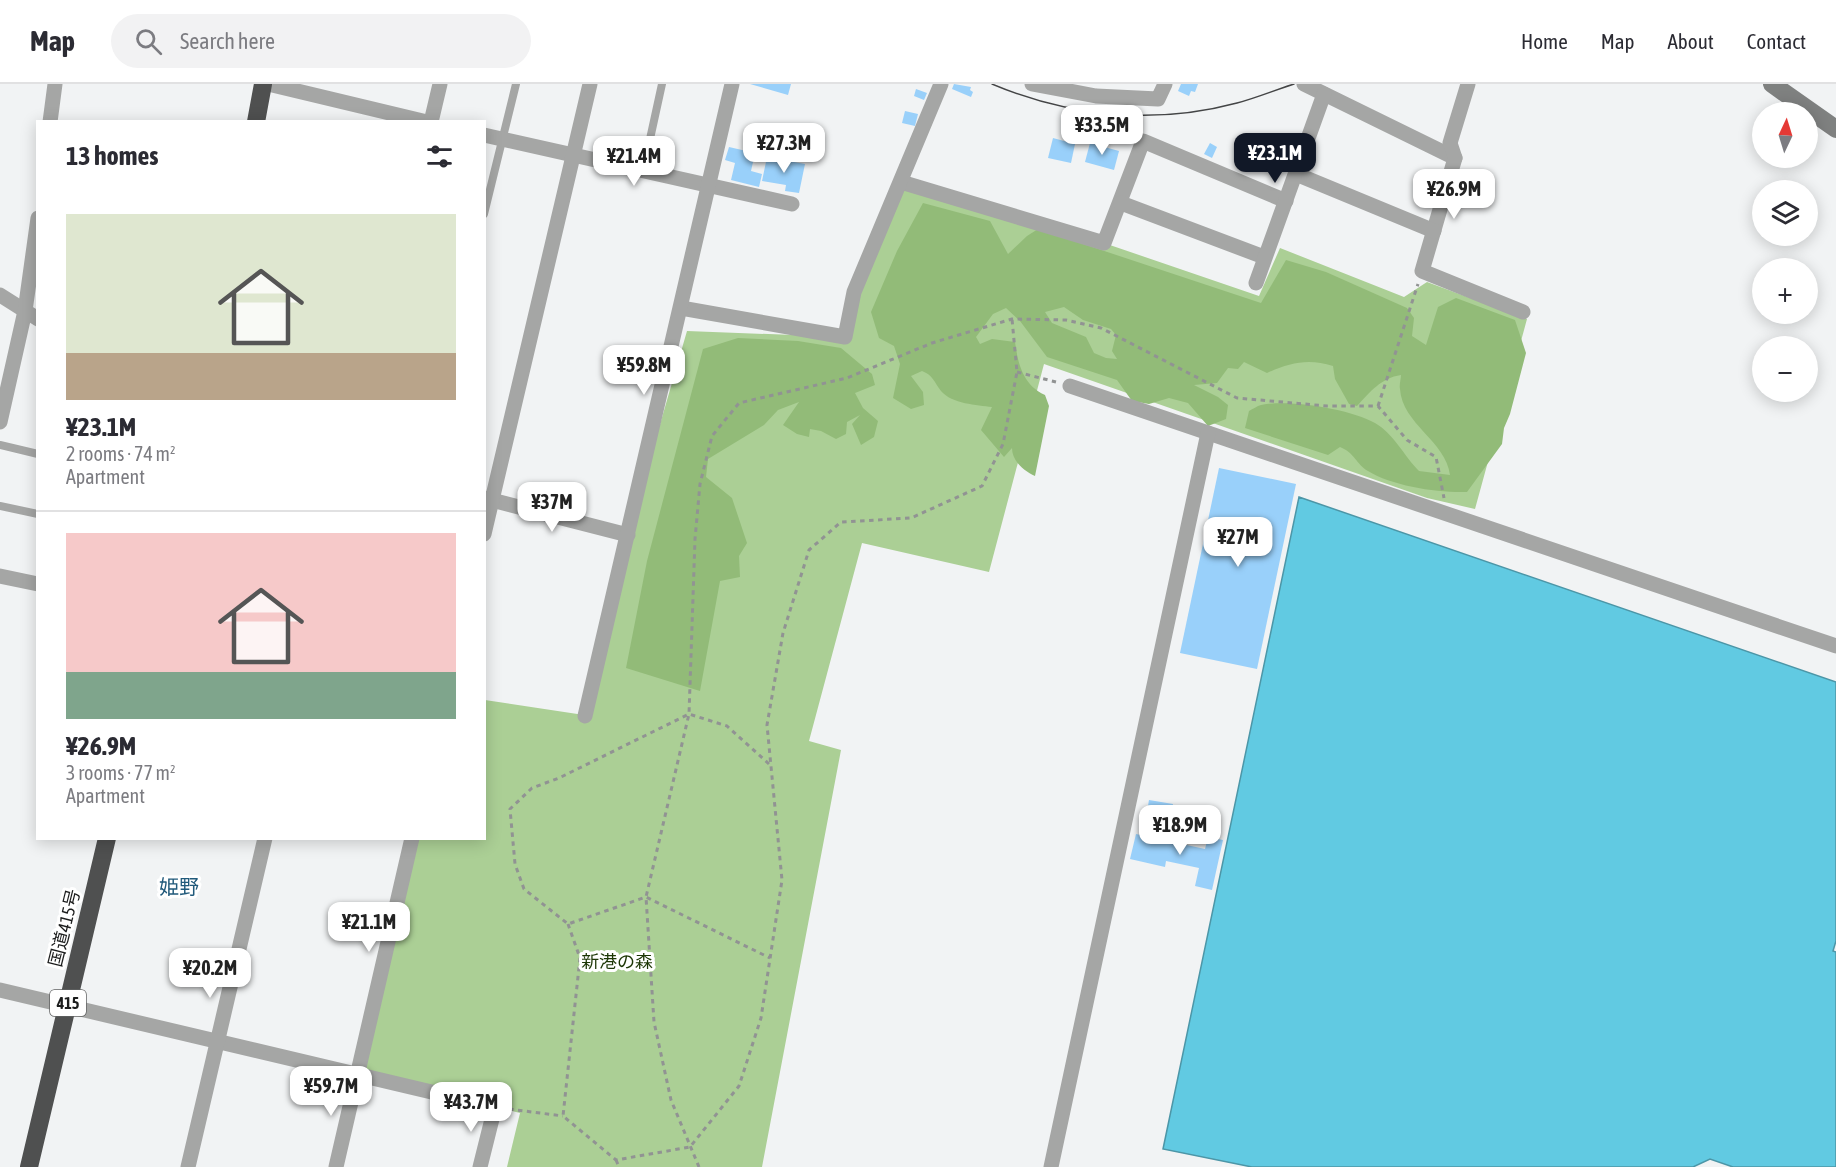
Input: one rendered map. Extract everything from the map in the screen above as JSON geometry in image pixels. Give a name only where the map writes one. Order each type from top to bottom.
[{"type":"highway","points":[[257,120],[266,84]]},
{"type":"highway","name":"国道415号","points":[[30,1167],[107,840]]},
{"type":"main road","points":[[1772,84],[1836,129]]},
{"type":"street","points":[[50,120],[55,84]]},
{"type":"street","points":[[266,84],[420,120]]},
{"type":"street","points":[[430,120],[440,84]]},
{"type":"street","points":[[486,520],[489,499],[590,84]]},
{"type":"street","points":[[585,716],[732,84]]},
{"type":"street","points":[[681,308],[845,337],[854,292],[941,84]]},
{"type":"street","points":[[1034,84],[1096,96],[1158,99],[1165,84]]},
{"type":"street","points":[[1304,84],[1455,158]]},
{"type":"street","points":[[1468,84],[1450,143],[1455,158],[1422,271],[1523,312]]},
{"type":"street","points":[[1256,284],[1324,94]]},
{"type":"street","points":[[486,135],[792,204]]},
{"type":"street","points":[[901,182],[1104,243],[1143,141],[1286,201]]},
{"type":"street","points":[[1296,174],[1434,231]]},
{"type":"street","points":[[1121,203],[1264,257]]},
{"type":"street","points":[[0,422],[33,314],[36,256]]},
{"type":"street","points":[[0,295],[33,314]]},
{"type":"street","points":[[1070,386],[1836,646]]},
{"type":"street","points":[[1051,1167],[1208,433]]},
{"type":"street","points":[[489,499],[628,535]]},
{"type":"street","points":[[0,576],[36,584]]},
{"type":"street","points":[[188,1167],[265,840]]},
{"type":"street","points":[[336,1167],[412,840]]},
{"type":"street","points":[[0,990],[495,1107],[480,1167]]},
{"type":"lane","points":[[486,206],[516,84]]},
{"type":"lane","points":[[643,172],[662,84]]},
{"type":"lane","points":[[0,445],[36,454]]},
{"type":"lane","points":[[0,506],[36,514]]},
{"type":"path","points":[[1378,406],[1422,271]]},
{"type":"path","points":[[616,1160],[690,1147],[739,1086],[761,1018],[782,880],[767,725],[783,633],[809,549],[841,522],[911,518],[982,486],[1003,444],[1017,372],[1012,319]]},
{"type":"path","points":[[699,1167],[671,1100],[654,1022],[645,897],[689,714],[700,484],[712,436],[739,404],[847,378],[932,343],[1012,319],[1066,320],[1101,328],[1237,399],[1327,406],[1378,406],[1407,440],[1436,458],[1447,514]]},
{"type":"path","points":[[1017,372],[1070,386]]},
{"type":"path","points":[[563,1116],[580,958],[568,924],[524,889],[515,864],[510,809],[532,788],[559,778],[689,714],[727,726],[770,765]]},
{"type":"path","points":[[568,924],[645,897],[770,958]]},
{"type":"path","points":[[495,1107],[563,1116],[616,1160],[619,1167]]},
{"type":"green space","name":"新港の森","points":[[901,182],[1104,243],[1259,296],[1280,248],[1404,297],[1427,282],[1527,319],[1475,509],[1427,498],[1044,364],[989,572],[862,543],[809,741],[841,750],[762,1167],[507,1167],[520,1113],[358,1074],[413,840],[486,840],[486,700],[584,715],[628,535],[687,331],[845,337]]},
{"type":"green space","points":[[923,203],[990,221],[1008,254],[1038,229],[1261,303],[1286,260],[1326,272],[1407,308],[1414,318],[1412,336],[1426,345],[1438,307],[1456,298],[1515,320],[1526,353],[1510,414],[1504,428],[1502,444],[1467,492],[1443,491],[1416,488],[1378,476],[1364,468],[1349,452],[1340,447],[1328,455],[1245,428],[1249,411],[1261,405],[1273,403],[1319,406],[1351,413],[1382,428],[1419,471],[1450,475],[1441,452],[1408,412],[1400,387],[1401,375],[1382,382],[1357,406],[1349,404],[1335,379],[1333,366],[1307,362],[1267,373],[1244,362],[1238,369],[1228,368],[1217,383],[1194,385],[1218,397],[1228,405],[1226,419],[1208,426],[1188,403],[1169,398],[1149,404],[1132,401],[1117,380],[1047,357],[1020,321],[1006,308],[993,314],[976,337],[980,344],[992,339],[1015,342],[1023,373],[1031,386],[1045,395],[1049,406],[1035,476],[1019,465],[1012,448],[1004,457],[981,430],[992,407],[951,399],[941,391],[931,377],[922,371],[911,376],[923,392],[924,405],[911,409],[893,398],[900,364],[894,346],[879,338],[871,312],[897,251]],"holes":[[[1064,307],[1083,320],[1111,329],[1116,335],[1112,351],[1117,359],[1106,358],[1094,353],[1086,337],[1052,323],[1045,312]]]},
{"type":"green space","points":[[738,338],[798,341],[841,348],[872,374],[875,385],[855,393],[863,408],[878,421],[874,437],[861,445],[852,424],[860,415],[847,422],[846,434],[836,439],[821,431],[810,429],[809,437],[797,434],[783,425],[799,402],[778,410],[764,425],[708,459],[706,477],[732,498],[747,543],[739,556],[740,577],[720,581],[700,691],[626,668],[647,561],[703,349]]},
{"type":"water","points":[[1299,497],[1836,682],[1836,941],[1833,951],[1836,952],[1836,1167],[1733,1167],[1710,1159],[1693,1167],[1252,1167],[1163,1149]]},
{"type":"building","points":[[750,84],[791,84],[788,95]]},
{"type":"building","points":[[954,84],[971,87],[970,90],[973,92],[971,97],[952,89]]},
{"type":"building","points":[[1181,84],[1198,84],[1195,92],[1191,91],[1189,96],[1178,91]]},
{"type":"building","points":[[916,89],[927,93],[924,100],[914,96]]},
{"type":"building","points":[[905,111],[918,114],[915,126],[902,123]]},
{"type":"building","points":[[1053,138],[1075,144],[1071,163],[1048,158]]},
{"type":"building","points":[[1090,143],[1119,151],[1114,170],[1085,162]]},
{"type":"building","points":[[1210,143],[1217,147],[1212,158],[1204,154]]},
{"type":"building","points":[[729,147],[755,153],[751,171],[762,174],[759,187],[731,180],[735,163],[725,160]]},
{"type":"building","points":[[767,157],[805,164],[799,193],[785,191],[786,185],[762,181]]},
{"type":"building","points":[[1219,468],[1296,484],[1257,669],[1180,653]]},
{"type":"building","points":[[1149,800],[1173,804],[1171,821],[1146,817]]},
{"type":"building","points":[[1154,824],[1191,832],[1189,841],[1152,833]]},
{"type":"building","points":[[1136,834],[1205,849],[1208,837],[1223,840],[1212,890],[1195,886],[1199,868],[1166,861],[1165,867],[1130,859]]},
{"type":"tram line","points":[[992,84],[1052,104],[1113,114],[1144,115],[1206,110],[1244,101],[1294,84]]},
{"type":"district","name":"姫野","points":[[179,886]]}]
